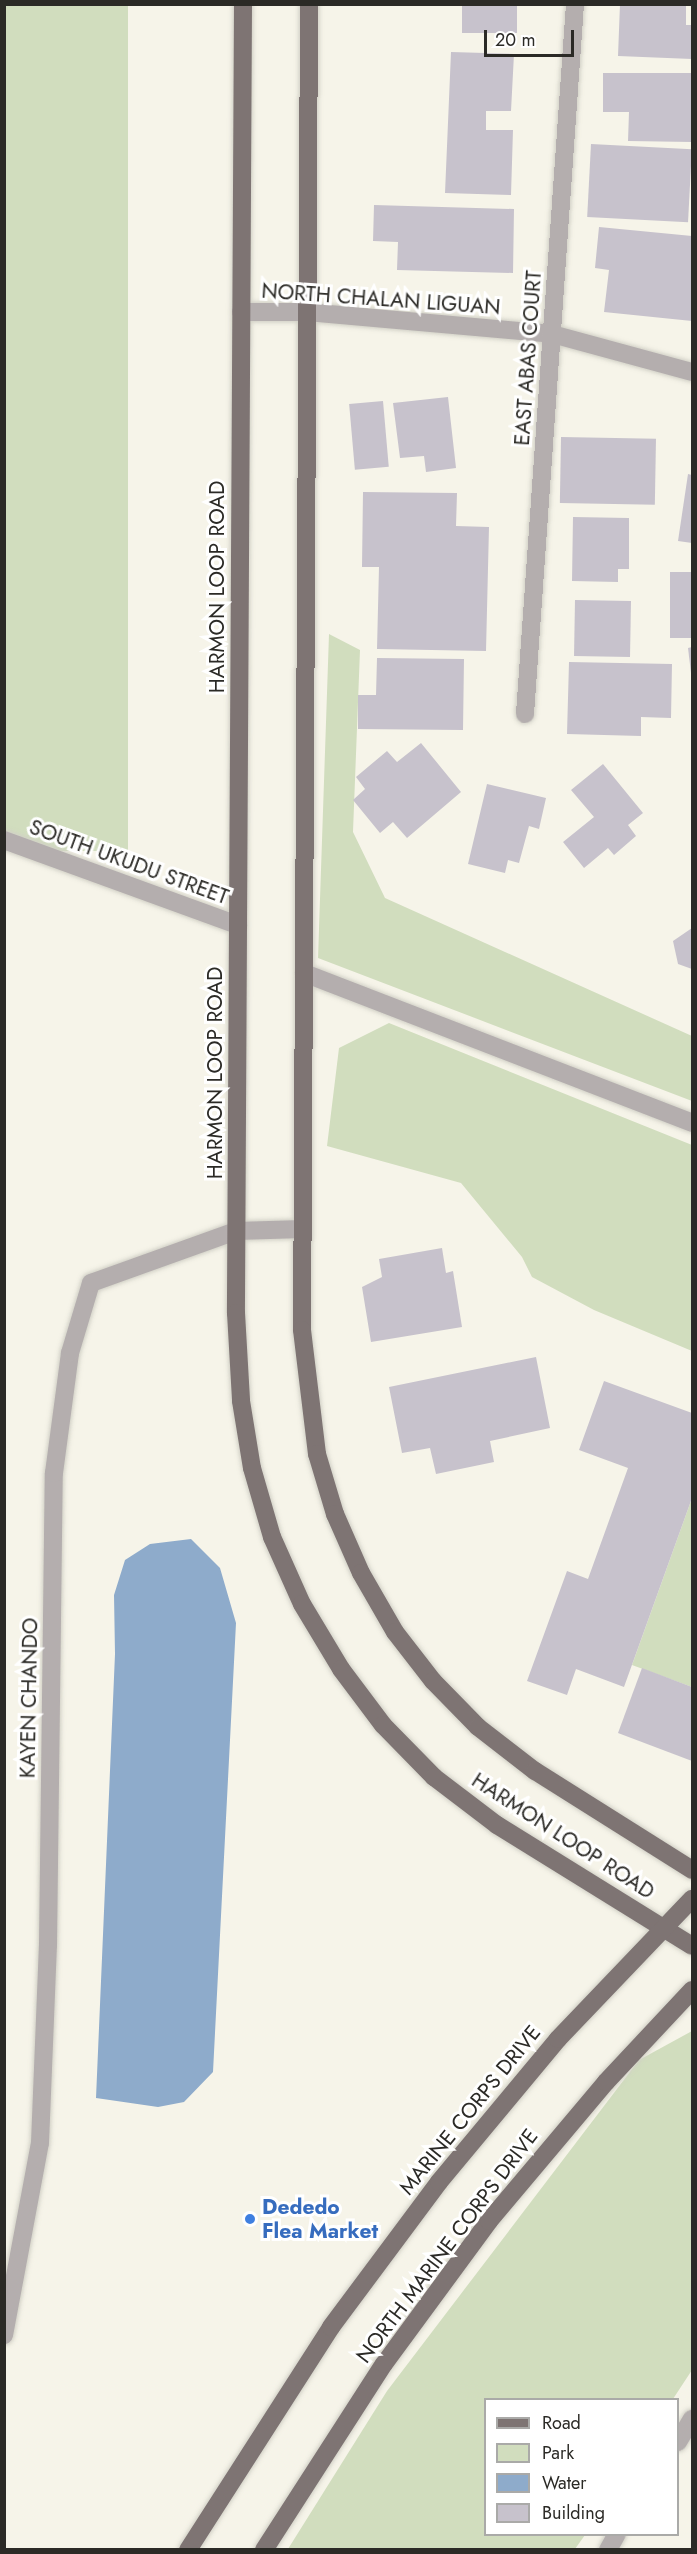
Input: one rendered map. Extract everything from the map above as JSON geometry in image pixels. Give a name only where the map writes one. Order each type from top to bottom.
[{"type":"main road","name":"HARMON LOOP ROAD","points":[[243,4],[236,1231],[241,1401],[252,1468],[276,1546],[302,1604],[341,1669],[383,1725],[434,1778],[515,1837],[693,1946]]},
{"type":"main road","name":"HARMON LOOP ROAD","points":[[309,4],[302,1330],[317,1454],[334,1514],[361,1573],[395,1632],[433,1681],[478,1728],[535,1771],[693,1870]]},
{"type":"main road","name":"MARINE CORPS DRIVE","points":[[188,2550],[331,2327],[432,2190],[558,2039],[662,1928],[693,1899]]},
{"type":"main road","name":"NORTH MARINE CORPS DRIVE","points":[[264,2550],[384,2364],[463,2255],[592,2099],[693,1990]]},
{"type":"street","name":"EAST ABAS COURT","points":[[525,714],[575,4]]},
{"type":"street","name":"NORTH CHALAN LIGUAN","points":[[241,312],[307,312],[552,334],[693,372]]},
{"type":"street","name":"SOUTH UKUDU STREET","points":[[4,840],[238,925]]},
{"type":"street","points":[[304,973],[693,1123]]},
{"type":"street","name":"KAYEN CHANDO","points":[[4,2335],[40,2143],[48,1945],[54,1473],[70,1353],[91,1283],[236,1231],[303,1229]]},
{"type":"street","points":[[679,2440],[693,2419]]},
{"type":"street","points":[[608,2550],[616,2536]]},
{"type":"green space","points":[[4,5],[128,5],[128,851],[4,851]]},
{"type":"green space","points":[[329,634],[360,650],[353,832],[385,898],[692,1036],[692,1101],[318,958]]},
{"type":"green space","points":[[389,1023],[692,1145],[692,1351],[594,1310],[532,1277],[522,1257],[461,1183],[327,1146],[339,1048]]},
{"type":"green space","points":[[692,1498],[692,1687],[632,1665]]},
{"type":"green space","points":[[692,2031],[692,2370],[674,2398],[484,2398],[484,2536],[584,2536],[575,2549],[288,2549],[387,2391],[639,2060]]},
{"type":"water","points":[[191,1539],[220,1568],[236,1623],[213,2072],[184,2102],[158,2107],[96,2098],[115,1654],[114,1595],[125,1560],[150,1544]]},
{"type":"building","points":[[462,4],[517,4],[517,33],[462,33]]},
{"type":"building","points":[[620,4],[686,4],[686,25],[692,25],[692,59],[618,56]]},
{"type":"building","points":[[451,52],[514,54],[511,111],[486,111],[486,130],[513,130],[511,195],[445,193]]},
{"type":"building","points":[[603,73],[692,73],[692,142],[628,141],[629,112],[603,112]]},
{"type":"building","points":[[591,144],[692,149],[688,222],[587,217]]},
{"type":"building","points":[[374,205],[514,209],[513,273],[397,270],[398,242],[373,241]]},
{"type":"building","points":[[599,227],[692,236],[692,321],[604,312],[609,270],[595,268]]},
{"type":"building","points":[[448,397],[456,468],[426,472],[424,456],[400,458],[393,403]]},
{"type":"building","points":[[383,401],[389,467],[355,470],[349,404]]},
{"type":"building","points":[[561,437],[656,439],[655,505],[560,503]]},
{"type":"building","points":[[688,474],[692,475],[692,543],[678,541]]},
{"type":"building","points":[[363,492],[457,493],[456,526],[489,527],[486,651],[377,649],[379,567],[362,567]]},
{"type":"building","points":[[573,517],[629,518],[629,569],[618,569],[618,582],[572,581]]},
{"type":"building","points":[[670,572],[692,572],[692,638],[670,638]]},
{"type":"building","points":[[575,600],[631,601],[630,657],[574,656]]},
{"type":"building","points":[[692,647],[692,672],[691,673],[688,648]]},
{"type":"building","points":[[377,658],[464,659],[463,730],[358,729],[358,695],[376,695]]},
{"type":"building","points":[[569,662],[672,664],[671,718],[641,717],[641,736],[567,734]]},
{"type":"building","points":[[421,743],[461,792],[407,838],[393,822],[380,833],[353,800],[365,789],[356,777],[387,751],[397,762]]},
{"type":"building","points":[[603,764],[643,813],[628,825],[636,836],[614,855],[608,848],[584,868],[563,842],[594,817],[571,790]]},
{"type":"building","points":[[487,784],[546,798],[539,829],[529,826],[519,863],[508,860],[505,873],[468,864]]},
{"type":"building","points":[[692,928],[692,969],[678,964],[673,941]]},
{"type":"building","points":[[442,1248],[446,1273],[453,1271],[462,1327],[371,1342],[362,1287],[382,1277],[379,1259]]},
{"type":"building","points":[[536,1357],[550,1428],[490,1441],[494,1462],[436,1474],[430,1448],[402,1453],[389,1387]]},
{"type":"building","points":[[604,1381],[692,1413],[692,1498],[624,1687],[576,1669],[567,1695],[527,1681],[567,1571],[588,1579],[628,1468],[579,1450]]},
{"type":"building","points":[[642,1668],[692,1687],[692,1761],[618,1733]]},
{"type":"place","name":"Dededo Flea Market","points":[[250,2219]]}]
